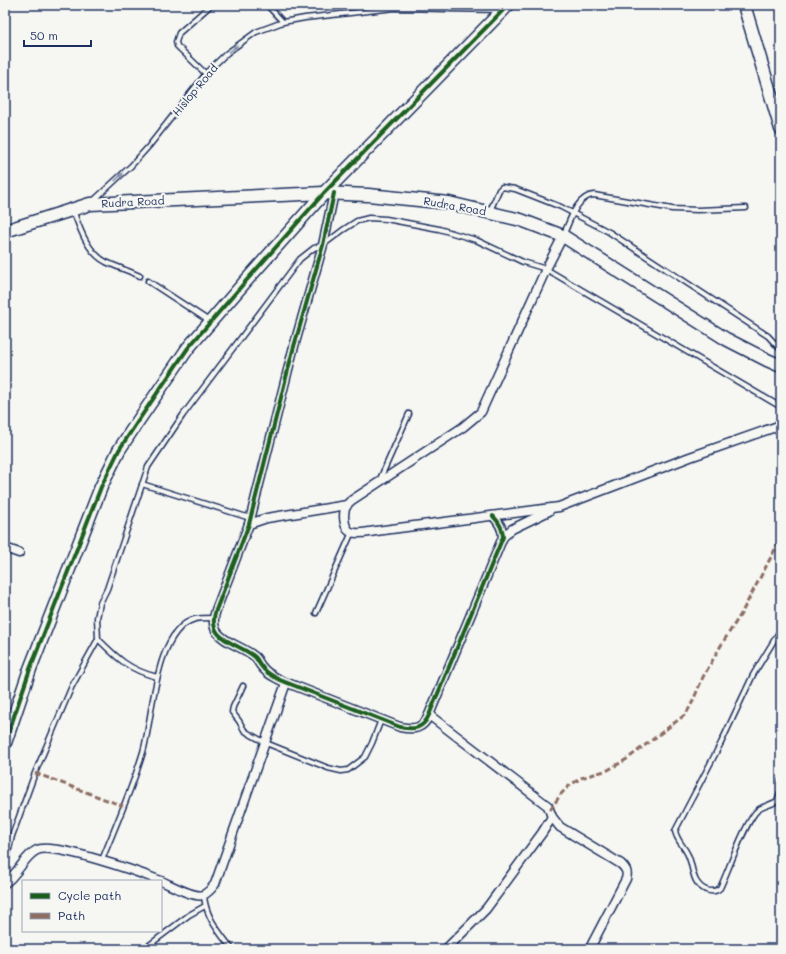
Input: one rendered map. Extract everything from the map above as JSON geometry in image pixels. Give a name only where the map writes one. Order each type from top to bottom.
[{"type":"street","points":[[744,5],[781,129]]},
{"type":"street","points":[[5,743],[30,669],[48,626],[68,570],[119,450],[188,348],[329,193],[505,7]]},
{"type":"street","points":[[329,193],[323,245],[250,521],[213,618],[213,624],[222,636],[254,656],[268,674],[286,683],[400,727],[410,729],[416,728],[426,722],[430,715],[503,537],[503,532],[499,522],[493,516]]},
{"type":"street","name":"Rudra Road","points":[[90,204],[329,193],[424,200],[449,203],[489,212],[522,220],[563,236],[726,339],[781,366]]},
{"type":"street","name":"Hislop Road","points":[[5,231],[29,222],[90,204]]},
{"type":"street","points":[[559,507],[376,531],[352,532],[346,528],[345,522],[345,509],[352,500],[463,426],[481,412],[546,269],[563,236]]},
{"type":"street","points":[[503,537],[522,523],[559,507],[690,457],[781,425]]},
{"type":"street","points":[[250,521],[347,505]]},
{"type":"street","points":[[5,548],[20,553]]},
{"type":"street","points":[[162,881],[197,896],[204,895],[215,884],[286,683]]},
{"type":"street","points":[[430,715],[548,806],[556,824],[563,830],[621,864],[626,869],[626,879],[592,944]]},
{"type":"street","points":[[446,949],[486,909],[542,833],[552,817]]},
{"type":"street","points":[[5,883],[16,873],[34,850],[41,848],[54,848],[102,860],[158,880]]},
{"type":"lane","points":[[206,74],[177,46],[176,42],[179,33],[211,5]]},
{"type":"lane","points":[[267,5],[283,22]]},
{"type":"lane","name":"Hislop Road","points":[[90,204],[131,166],[149,146],[206,74],[228,53],[256,32],[283,22],[305,18],[395,8],[505,7]]},
{"type":"lane","points":[[489,212],[498,190],[502,187],[507,187],[561,207],[609,232],[639,251],[768,336],[781,350]]},
{"type":"lane","points":[[563,236],[573,213],[583,199],[594,195],[672,209],[698,210],[746,208]]},
{"type":"lane","points":[[73,210],[84,238],[99,258],[140,276]]},
{"type":"lane","points":[[5,867],[12,836],[35,773],[72,686],[98,639],[96,618],[100,603],[107,589],[148,468],[183,416],[300,259],[314,248],[323,245],[357,221],[369,218],[386,219],[439,229],[476,240],[523,262],[546,269],[781,407]]},
{"type":"lane","points":[[148,281],[211,322]]},
{"type":"lane","points":[[379,481],[409,414]]},
{"type":"lane","points":[[142,484],[250,521]]},
{"type":"lane","points":[[316,613],[352,532]]},
{"type":"lane","points":[[102,860],[139,766],[144,748],[157,677],[168,646],[177,632],[184,625],[194,619],[213,618]]},
{"type":"lane","points":[[781,629],[754,675],[675,831],[676,838],[689,856],[696,881],[702,888],[710,892],[717,891],[720,888],[746,828],[758,809],[777,801],[781,789],[781,781]]},
{"type":"lane","points":[[98,639],[125,664],[147,675],[157,677]]},
{"type":"lane","points":[[244,686],[232,712],[244,730],[266,743],[328,768],[341,771],[348,770],[365,757],[381,720]]},
{"type":"lane","points":[[204,895],[205,906],[212,922],[232,949]]},
{"type":"lane","points":[[144,949],[190,915],[205,906]]},
{"type":"marked path","points":[[550,810],[561,794],[569,786],[581,778],[608,770],[627,759],[686,714],[703,677],[741,614],[781,538]]},
{"type":"marked path","points":[[35,773],[123,806]]},
{"type":"cycle path","points":[[5,743],[30,669],[101,487],[119,450],[136,424],[188,348],[324,193],[508,5]]},
{"type":"cycle path","points":[[334,193],[323,245],[293,350],[249,524],[216,610],[214,620],[215,628],[219,635],[225,640],[255,657],[270,675],[280,680],[400,727],[414,728],[421,726],[427,720],[503,537],[500,526],[493,516]]}]
